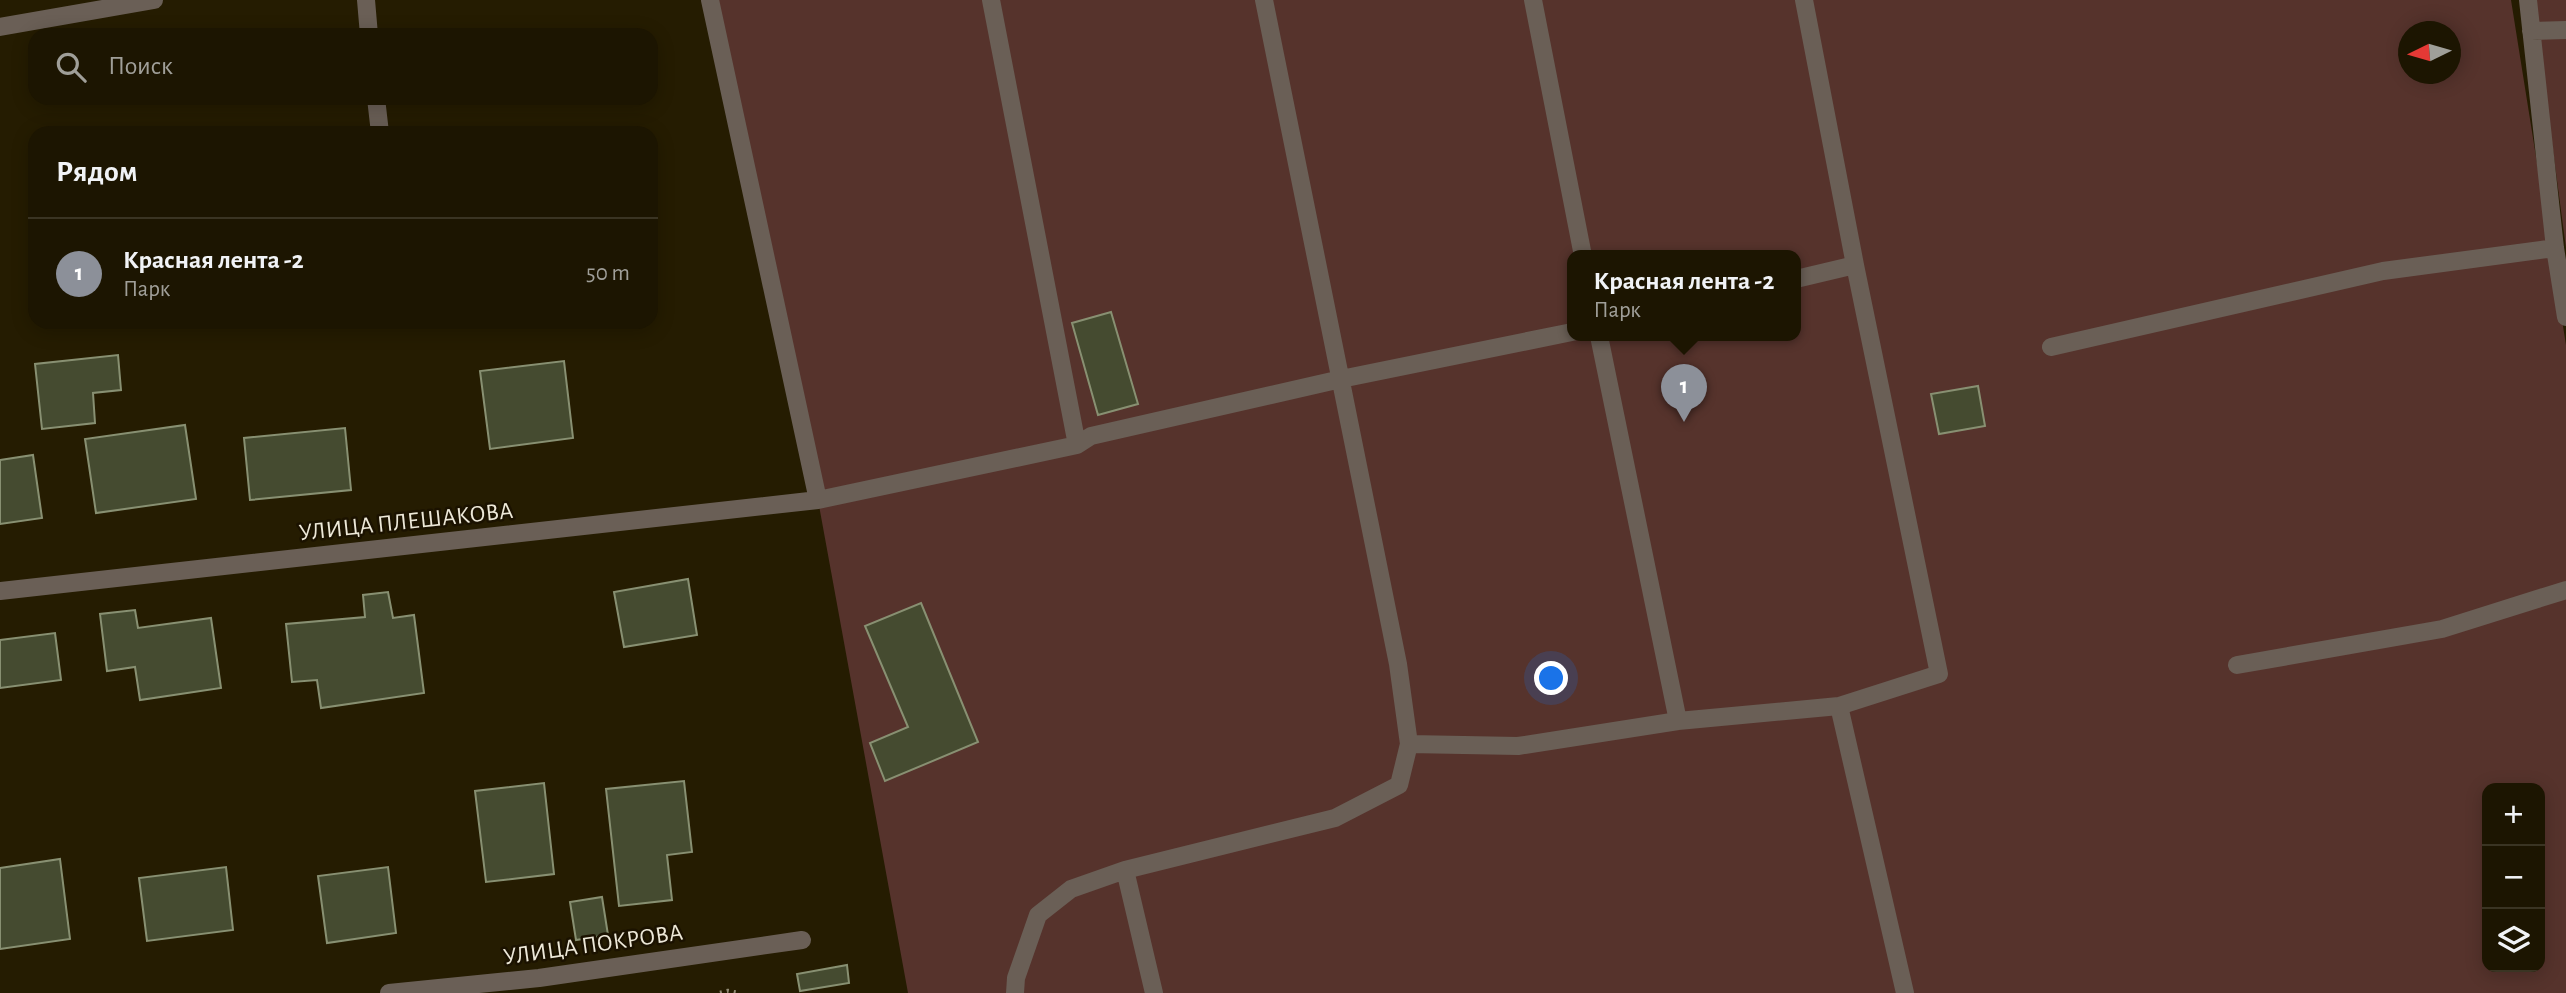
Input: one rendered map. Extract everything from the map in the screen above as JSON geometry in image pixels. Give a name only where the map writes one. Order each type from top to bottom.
[{"type":"street","points":[[0,27],[155,0]]},
{"type":"street","points":[[366,0],[368,28]]},
{"type":"street","points":[[710,0],[818,500]]},
{"type":"street","points":[[990,0],[1077,445]]},
{"type":"street","points":[[1015,993],[1016,978],[1038,915],[1071,888],[1125,870],[1335,818],[1399,785],[1409,744],[1398,664],[1264,0]]},
{"type":"street","points":[[1533,0],[1582,250]]},
{"type":"street","points":[[1409,744],[1518,746],[1678,721],[1839,706],[1938,674],[1804,0]]},
{"type":"street","points":[[2528,0],[2555,248],[2566,316]]},
{"type":"street","points":[[2531,31],[2566,30]]},
{"type":"street","points":[[377,105],[379,126]]},
{"type":"street","points":[[2051,347],[2383,271],[2555,248]]},
{"type":"street","points":[[1801,278],[1855,265]]},
{"type":"street","name":"УЛИЦА ПЛЕШАКОВА","points":[[0,591],[818,500],[1077,445],[1091,436],[1340,379],[1567,333]]},
{"type":"street","points":[[1600,341],[1678,721]]},
{"type":"street","points":[[2237,665],[2442,629],[2566,590]]},
{"type":"street","points":[[1839,706],[1905,993]]},
{"type":"street","points":[[1125,870],[1154,993]]},
{"type":"street","name":"УЛИЦА ПОКРОВА","points":[[389,993],[540,985],[802,940]]},
{"type":"path","points":[[720,993],[738,993]]},
{"type":"shaded area","points":[[710,0],[2511,0],[2566,345],[2566,993],[908,993],[818,500]]},
{"type":"shaded area","points":[[2533,0],[2566,0],[2566,248]]},
{"type":"building","points":[[1111,312],[1138,404],[1098,415],[1072,323]]},
{"type":"building","points":[[118,355],[121,390],[93,393],[95,423],[42,429],[35,364]]},
{"type":"building","points":[[564,361],[573,438],[490,449],[480,371]]},
{"type":"building","points":[[1978,386],[1985,426],[1939,434],[1931,394]]},
{"type":"building","points":[[185,425],[196,499],[96,513],[85,439]]},
{"type":"building","points":[[345,428],[351,490],[250,500],[244,438]]},
{"type":"building","points":[[33,455],[42,518],[0,524],[0,460]]},
{"type":"building","points":[[688,579],[697,635],[624,647],[614,592]]},
{"type":"building","points":[[388,592],[393,618],[414,615],[424,693],[321,708],[317,680],[292,682],[286,624],[365,617],[363,595]]},
{"type":"building","points":[[921,603],[978,742],[885,781],[870,743],[908,727],[865,626]]},
{"type":"building","points":[[135,610],[138,628],[211,618],[221,688],[140,700],[135,667],[107,671],[100,614]]},
{"type":"building","points":[[55,633],[61,680],[0,688],[0,640]]},
{"type":"building","points":[[684,781],[692,852],[667,855],[672,900],[619,906],[606,789]]},
{"type":"building","points":[[544,783],[554,874],[486,882],[475,791]]},
{"type":"building","points":[[60,859],[70,939],[0,949],[0,868]]},
{"type":"building","points":[[226,867],[233,930],[147,941],[139,878]]},
{"type":"building","points":[[388,867],[396,933],[327,943],[318,876]]},
{"type":"building","points":[[602,897],[608,935],[576,940],[570,902]]},
{"type":"building","points":[[847,965],[849,983],[800,991],[797,974]]},
{"type":"place","name":"Красная лента -2","points":[[1684,422]]}]
